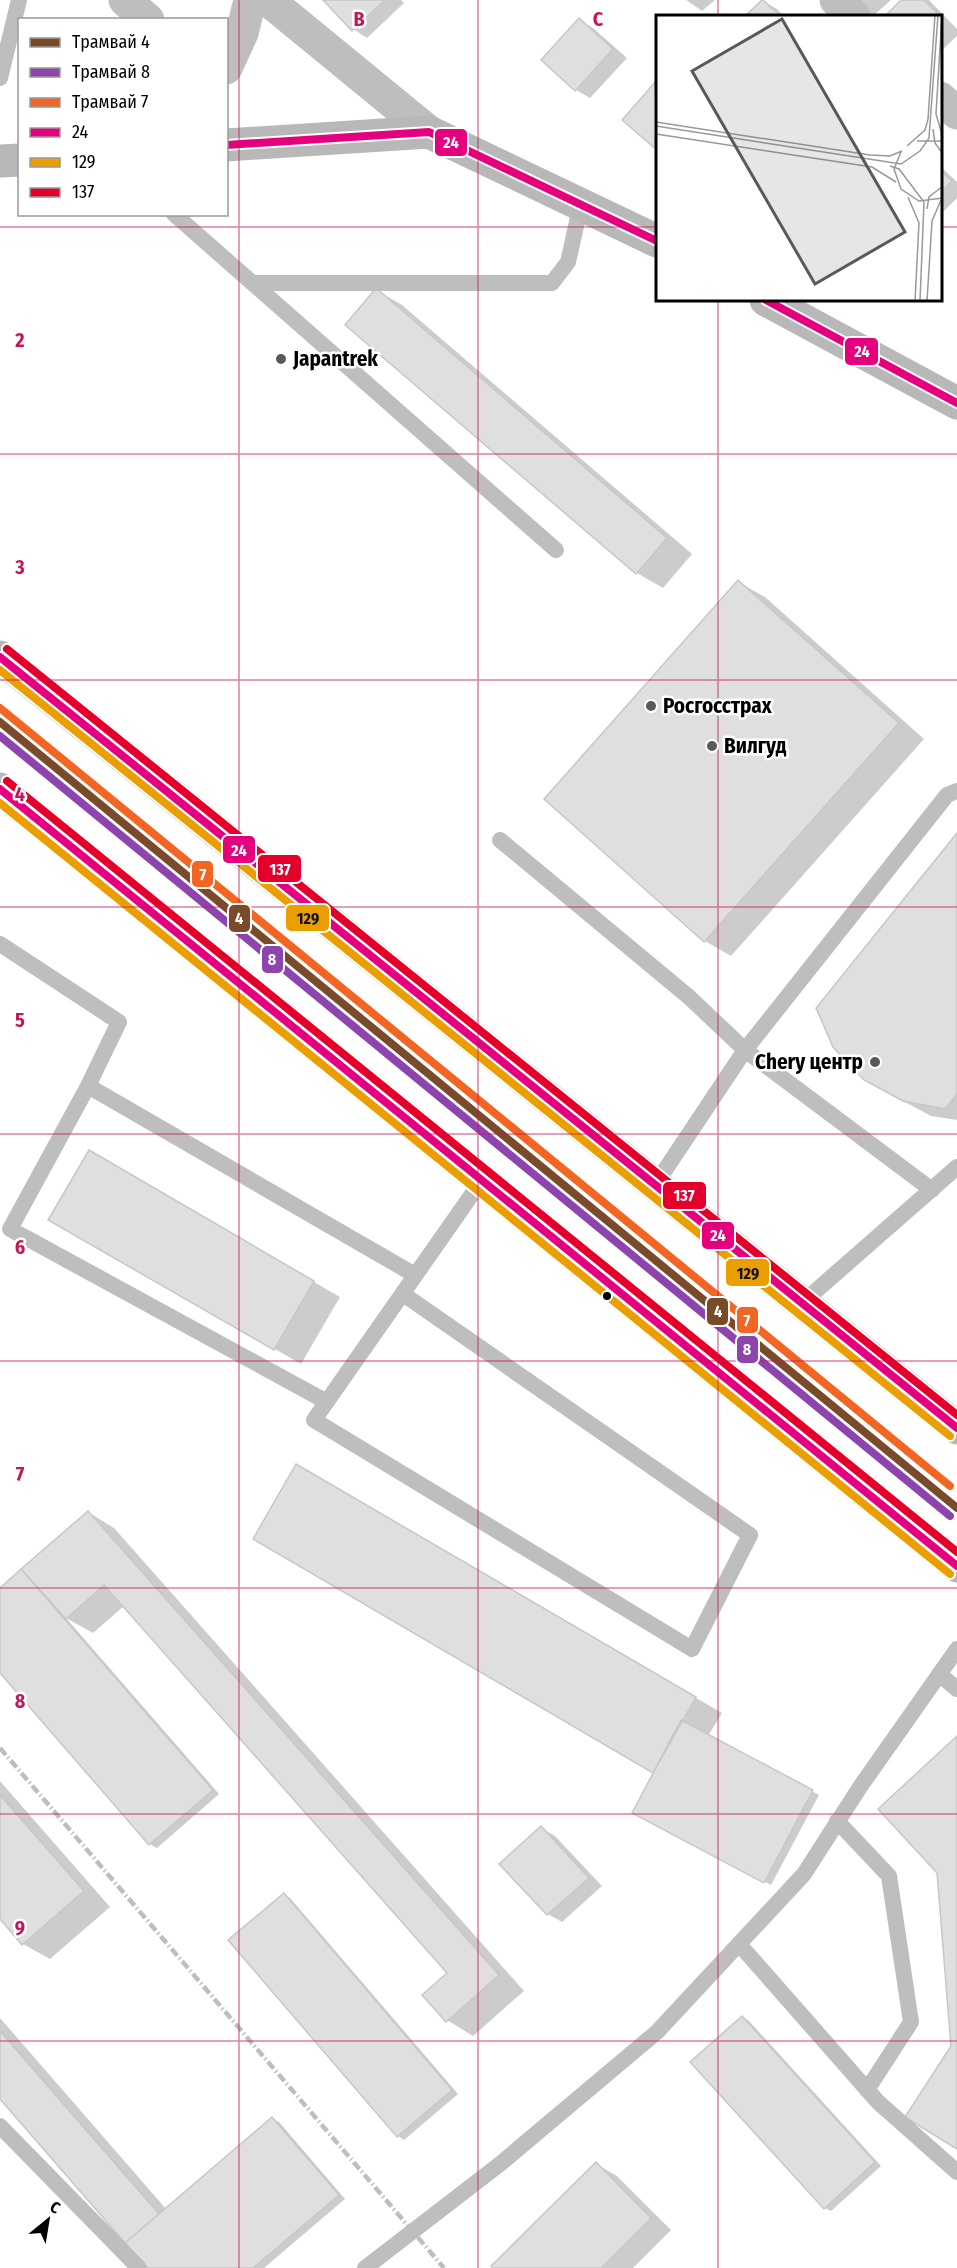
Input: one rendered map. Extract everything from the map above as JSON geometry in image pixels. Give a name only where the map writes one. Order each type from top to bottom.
[{"type":"main road","points":[[228,146],[429,132],[656,242]]},
{"type":"main road","points":[[0,161],[18,159]]},
{"type":"main road","points":[[770,302],[957,403]]},
{"type":"main road","points":[[0,657],[957,1428]]},
{"type":"main road","points":[[4,800],[482,1180],[957,1566]]},
{"type":"street","points":[[125,0],[146,18]]},
{"type":"street","points":[[228,64],[242,33],[250,0]]},
{"type":"street","points":[[268,0],[429,132]]},
{"type":"street","points":[[837,0],[853,15]]},
{"type":"street","points":[[942,100],[957,113]]},
{"type":"lane","points":[[1,71],[19,0]]},
{"type":"lane","points":[[253,283],[552,283],[568,262],[581,204]]},
{"type":"lane","points":[[176,216],[556,550]]},
{"type":"lane","points":[[655,1185],[745,1050],[947,795],[957,791]]},
{"type":"lane","points":[[500,840],[689,997],[745,1050],[932,1190]]},
{"type":"lane","points":[[0,944],[119,1022],[88,1086],[10,1229],[327,1402]]},
{"type":"lane","points":[[88,1086],[415,1275]]},
{"type":"lane","points":[[802,1303],[957,1167]]},
{"type":"lane","points":[[403,1294],[750,1535],[692,1649],[314,1420],[482,1180]]},
{"type":"lane","points":[[365,2268],[500,2164],[657,2032],[804,1874],[837,1821],[957,1649]]},
{"type":"lane","points":[[939,1674],[957,1689]]},
{"type":"lane","points":[[837,1821],[889,1876],[911,2022],[867,2090]]},
{"type":"lane","points":[[739,1944],[867,2090],[957,2172]]},
{"type":"lane","points":[[0,2126],[139,2268]]},
{"type":"building","points":[[323,0],[385,0],[352,31]]},
{"type":"building","points":[[763,0],[779,15],[746,15]]},
{"type":"building","points":[[901,0],[924,0],[939,15],[886,15]]},
{"type":"building","points":[[579,18],[613,49],[575,91],[541,60]]},
{"type":"building","points":[[656,81],[656,149],[622,120]]},
{"type":"building","points":[[942,172],[952,181],[942,191]]},
{"type":"building","points":[[376,288],[667,538],[636,574],[345,325]]},
{"type":"building","points":[[738,580],[899,723],[704,942],[544,799]]},
{"type":"building","points":[[957,833],[957,1094],[945,1109],[903,1101],[864,1080],[833,1047],[816,1008]]},
{"type":"building","points":[[89,1150],[314,1281],[274,1350],[48,1220]]},
{"type":"building","points":[[296,1464],[696,1697],[653,1773],[253,1539]]},
{"type":"building","points":[[88,1511],[499,1975],[446,2022],[422,1995],[447,1973],[104,1585],[66,1619],[21,1569]]},
{"type":"building","points":[[21,1569],[213,1790],[149,1845],[0,1673],[0,1588]]},
{"type":"building","points":[[681,1720],[813,1790],[764,1883],[632,1813]]},
{"type":"building","points":[[957,1736],[957,2149],[905,2117],[951,2046],[937,1873],[878,1809]]},
{"type":"building","points":[[0,1795],[84,1891],[22,1945],[0,1919]]},
{"type":"building","points":[[541,1826],[589,1878],[547,1915],[499,1864]]},
{"type":"building","points":[[284,1893],[452,2090],[397,2137],[228,1940]]},
{"type":"building","points":[[742,2016],[875,2162],[824,2209],[690,2062]]},
{"type":"building","points":[[0,2031],[159,2214],[125,2243],[0,2099]]},
{"type":"building","points":[[272,2117],[339,2195],[253,2268],[148,2268],[125,2243]]},
{"type":"building","points":[[596,2162],[651,2218],[601,2268],[493,2268],[491,2266]]},
{"type":"railway","points":[[0,1748],[444,2268]]},
{"type":"tram line","name":"7","points":[[0,708],[950,1486]]},
{"type":"tram line","name":"4","points":[[0,722],[957,1508]]},
{"type":"tram line","name":"8","points":[[0,736],[950,1516]]},
{"type":"transit line","name":"24","points":[[228,145],[429,132],[656,241]]},
{"type":"transit line","name":"24","points":[[770,302],[957,403]]},
{"type":"transit line","name":"137","points":[[7,649],[957,1415]]},
{"type":"transit line","name":"24","points":[[0,657],[957,1428]]},
{"type":"transit line","name":"129","points":[[0,670],[950,1436]]},
{"type":"transit line","name":"137","points":[[7,781],[957,1552]]},
{"type":"transit line","name":"24","points":[[0,789],[957,1566]]},
{"type":"transit line","name":"129","points":[[0,803],[950,1574]]},
{"type":"place","name":"Japantrek","points":[[281,359]]},
{"type":"place","name":"Росгосстрах","points":[[651,706]]},
{"type":"place","name":"Вилгуд","points":[[712,746]]},
{"type":"place","name":"Chery центр","points":[[875,1062]]}]
